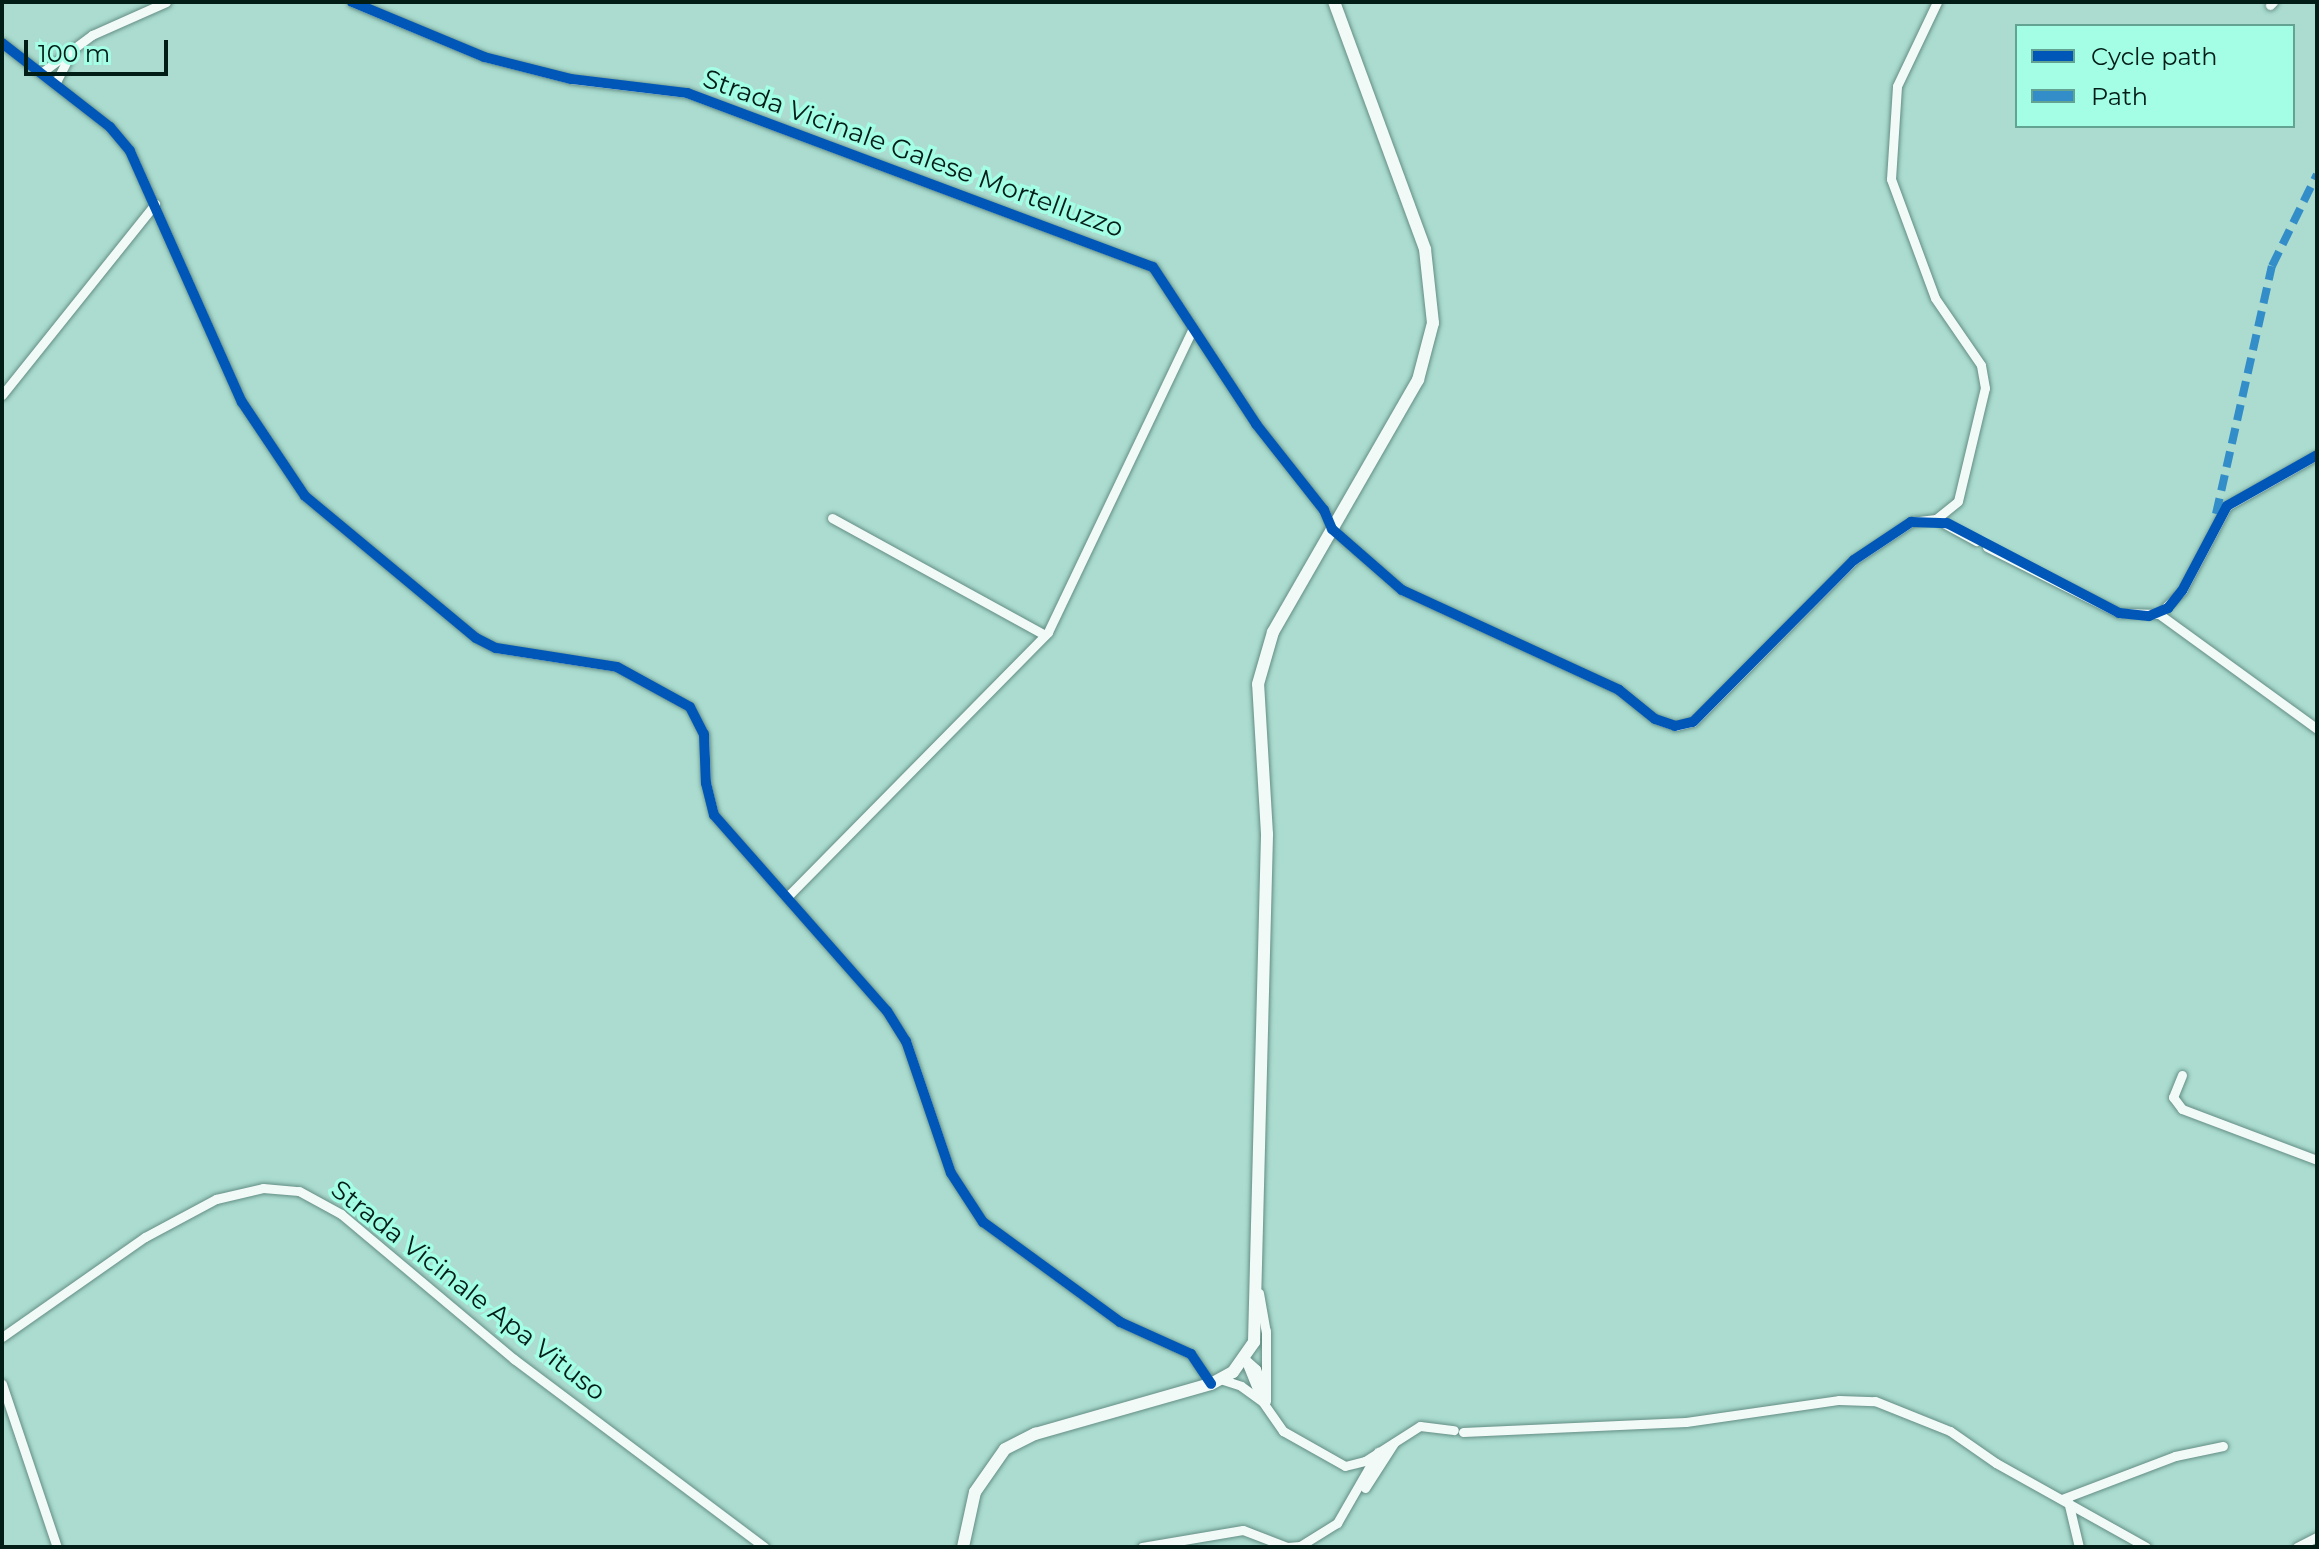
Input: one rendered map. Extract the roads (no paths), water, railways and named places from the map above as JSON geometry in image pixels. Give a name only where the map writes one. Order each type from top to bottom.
[{"type":"main road","points":[[963,1547],[975,1492],[1005,1449],[1035,1434],[1215,1382],[1245,1359],[1254,1342],[1258,1288],[1267,834],[1258,684],[1273,632],[1418,380],[1428,352],[1434,297],[1406,189],[1334,2]]},
{"type":"street","points":[[41,73],[104,28],[166,2]]},
{"type":"street","name":"Strada Vicinale Galese Mortelluzzo","points":[[352,2],[484,57],[571,79],[687,93],[919,176],[1069,239],[1144,262],[1164,276],[1192,330],[1283,462],[1324,510],[1332,529],[1402,590],[1619,690],[1655,719],[1675,726],[1693,722],[1869,547],[1911,522],[1936,519]]},
{"type":"street","points":[[1937,2],[1897,86],[1891,179],[1908,236],[1935,298],[1981,365],[1985,388],[1958,501],[1936,519],[1976,541]]},
{"type":"street","points":[[2,43],[110,127],[130,151],[242,402],[305,496],[476,638],[496,648],[617,667],[690,707],[704,734],[706,783],[714,815],[896,1025],[951,1173],[983,1222],[1120,1322],[1191,1354],[1215,1382],[1241,1386],[1263,1398]]},
{"type":"street","points":[[55,84],[69,55]]},
{"type":"street","points":[[2,395],[155,204]]},
{"type":"street","points":[[787,897],[1045,635],[1192,330]]},
{"type":"street","points":[[2159,614],[2182,591],[2217,518],[2242,494],[2317,455]]},
{"type":"street","points":[[832,518],[1045,635]]},
{"type":"street","points":[[1987,547],[2119,613],[2159,614],[2317,729]]},
{"type":"street","points":[[2182,1075],[2173,1097],[2182,1109],[2317,1160]]},
{"type":"street","name":"Strada Vicinale Apa Vituso","points":[[2,1337],[145,1237],[216,1199],[263,1188],[299,1191],[341,1214],[514,1359],[764,1547]]},
{"type":"street","points":[[1258,1288],[1266,1331],[1263,1398]]},
{"type":"street","points":[[1245,1359],[1256,1369],[1268,1412],[1292,1438],[1352,1467],[1364,1483]]},
{"type":"street","points":[[2,1384],[57,1547]]},
{"type":"street","points":[[1352,1467],[1420,1426],[1459,1431],[1686,1422],[1839,1400],[1875,1401],[1937,1424],[2146,1547]]},
{"type":"street","points":[[1142,1547],[1243,1530],[1287,1547],[1300,1546],[1337,1523],[1379,1471],[1396,1438]]},
{"type":"street","points":[[2065,1500],[2166,1459],[2223,1446]]},
{"type":"street","points":[[1355,1499],[1378,1452]]},
{"type":"street","points":[[2065,1500],[2078,1525],[2079,1547]]},
{"type":"street","points":[[2297,1547],[2317,1537]]}]
